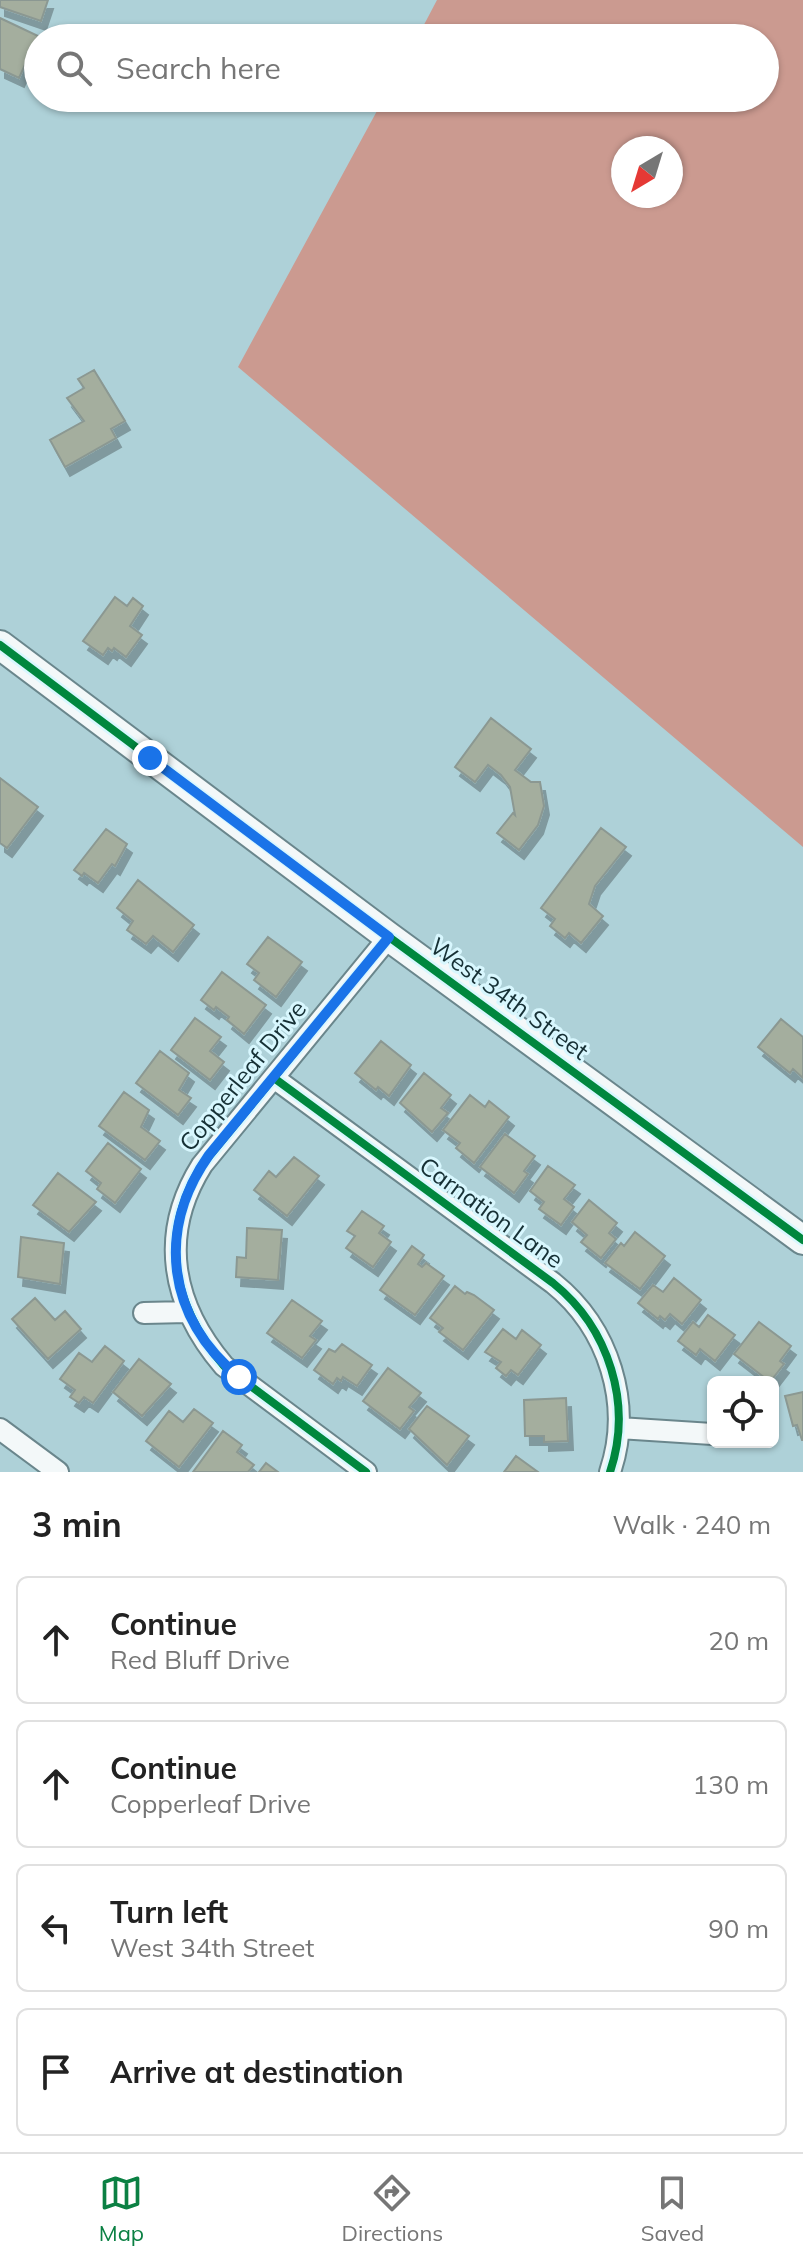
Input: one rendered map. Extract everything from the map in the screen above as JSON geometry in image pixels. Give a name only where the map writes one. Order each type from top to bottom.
[{"type":"street","name":"West 34th Street","points":[[0,645],[389,937],[803,1240]]},
{"type":"street","name":"Copperleaf Drive","points":[[366,1472],[224,1366],[206,1345],[187,1312],[180,1291],[175,1254],[183,1202],[209,1155],[389,937]]},
{"type":"street","name":"Carnation Lane","points":[[274,1078],[561,1290],[583,1315],[606,1352],[616,1384],[619,1428],[610,1472]]},
{"type":"street","points":[[144,1313],[187,1312]]},
{"type":"street","points":[[619,1428],[707,1434]]},
{"type":"street","points":[[0,1429],[58,1472]]},
{"type":"shaded area","points":[[437,0],[803,0],[803,847],[238,367],[376,112],[779,112],[779,24],[424,24]]},
{"type":"building","points":[[0,0],[48,0],[41,21],[0,7]]},
{"type":"building","points":[[0,18],[24,29],[24,67],[19,78],[0,69]]},
{"type":"building","points":[[94,370],[125,421],[111,429],[116,438],[65,467],[50,440],[84,421],[67,398],[84,388],[78,379]]},
{"type":"building","points":[[115,597],[127,606],[133,598],[143,606],[130,626],[142,635],[126,657],[114,648],[112,651],[108,648],[103,655],[83,641]]},
{"type":"building","points":[[491,718],[531,749],[515,770],[531,782],[540,782],[544,806],[538,825],[519,850],[497,833],[513,813],[515,815],[510,787],[501,775],[488,765],[475,782],[455,767]]},
{"type":"building","points":[[0,778],[38,807],[7,848],[0,843]]},
{"type":"building","points":[[601,828],[626,847],[595,886],[589,904],[603,916],[581,943],[569,933],[565,938],[550,926],[555,919],[541,908]]},
{"type":"building","points":[[106,829],[127,844],[115,866],[112,864],[98,883],[74,870]]},
{"type":"building","points":[[138,880],[194,925],[173,952],[153,936],[146,944],[127,930],[133,921],[117,908]]},
{"type":"building","points":[[268,937],[302,962],[276,997],[254,980],[259,973],[247,964]]},
{"type":"building","points":[[222,972],[266,1005],[244,1034],[227,1020],[229,1017],[201,1000]]},
{"type":"building","points":[[195,1018],[221,1037],[210,1051],[224,1062],[210,1080],[171,1050]]},
{"type":"building","points":[[781,1019],[803,1037],[803,1078],[793,1069],[790,1073],[758,1047]]},
{"type":"building","points":[[381,1041],[411,1065],[389,1096],[355,1073]]},
{"type":"building","points":[[160,1051],[189,1073],[179,1090],[191,1098],[178,1115],[136,1083]]},
{"type":"building","points":[[424,1073],[451,1095],[441,1108],[448,1113],[432,1132],[400,1103]]},
{"type":"building","points":[[124,1092],[149,1110],[141,1127],[160,1141],[145,1160],[99,1126]]},
{"type":"building","points":[[470,1095],[485,1107],[489,1101],[509,1117],[474,1163],[456,1148],[460,1143],[443,1130]]},
{"type":"building","points":[[505,1134],[535,1156],[524,1171],[528,1174],[514,1193],[480,1167]]},
{"type":"building","points":[[108,1143],[141,1169],[115,1203],[97,1189],[101,1183],[86,1171]]},
{"type":"building","points":[[294,1157],[319,1176],[287,1216],[254,1190],[269,1171],[276,1177]]},
{"type":"building","points":[[548,1166],[575,1185],[564,1199],[574,1207],[561,1225],[539,1209],[544,1202],[530,1191]]},
{"type":"building","points":[[58,1173],[96,1202],[69,1232],[33,1205]]},
{"type":"building","points":[[589,1200],[617,1223],[609,1233],[616,1239],[601,1258],[581,1242],[587,1235],[572,1222]]},
{"type":"building","points":[[362,1211],[384,1226],[379,1233],[391,1242],[373,1267],[346,1248],[355,1236],[347,1231]]},
{"type":"building","points":[[247,1228],[282,1230],[278,1280],[236,1277],[237,1257],[246,1258]]},
{"type":"building","points":[[635,1232],[665,1256],[640,1289],[605,1263],[621,1243],[624,1246]]},
{"type":"building","points":[[21,1237],[64,1243],[60,1284],[18,1277]]},
{"type":"building","points":[[412,1246],[424,1255],[418,1264],[422,1267],[426,1263],[444,1276],[415,1315],[380,1290]]},
{"type":"building","points":[[674,1278],[701,1300],[682,1324],[670,1314],[665,1320],[660,1316],[658,1319],[638,1303],[653,1285],[663,1292]]},
{"type":"building","points":[[455,1286],[494,1310],[463,1350],[439,1332],[443,1328],[430,1318]]},
{"type":"building","points":[[35,1298],[55,1320],[65,1311],[81,1329],[48,1359],[12,1319]]},
{"type":"building","points":[[292,1300],[322,1321],[310,1336],[316,1340],[302,1358],[267,1333]]},
{"type":"building","points":[[708,1315],[735,1335],[715,1361],[700,1349],[696,1355],[678,1341],[693,1322],[699,1327]]},
{"type":"building","points":[[759,1322],[791,1346],[780,1361],[784,1364],[775,1376],[762,1376],[734,1354]]},
{"type":"building","points":[[503,1329],[516,1339],[522,1330],[541,1345],[518,1375],[511,1370],[506,1376],[496,1368],[501,1362],[485,1352]]},
{"type":"building","points":[[342,1344],[372,1365],[357,1386],[343,1377],[341,1381],[337,1378],[333,1384],[314,1370],[329,1349],[335,1352]]},
{"type":"building","points":[[105,1346],[124,1361],[93,1403],[84,1397],[79,1403],[70,1397],[75,1390],[60,1379],[79,1353],[92,1362]]},
{"type":"building","points":[[139,1359],[171,1384],[142,1416],[113,1392]]},
{"type":"building","points":[[388,1368],[421,1393],[409,1407],[414,1411],[400,1429],[363,1401]]},
{"type":"building","points":[[803,1392],[802,1440],[797,1425],[793,1426],[785,1396]]},
{"type":"building","points":[[566,1398],[568,1441],[544,1442],[544,1436],[525,1436],[524,1400]]},
{"type":"building","points":[[427,1406],[469,1436],[447,1465],[409,1429]]},
{"type":"building","points":[[194,1409],[213,1423],[179,1467],[146,1441],[169,1411],[183,1422]]},
{"type":"building","points":[[223,1431],[242,1445],[237,1452],[254,1465],[248,1472],[193,1472]]},
{"type":"building","points":[[516,1456],[538,1472],[504,1472]]},
{"type":"building","points":[[266,1463],[278,1472],[259,1472]]},
{"type":"cycle path","points":[[0,645],[389,937],[803,1240]]},
{"type":"cycle path","points":[[366,1472],[224,1366],[192,1319],[177,1269],[176,1243],[188,1191],[202,1165],[389,937]]},
{"type":"cycle path","points":[[274,1078],[553,1283],[572,1301],[602,1345],[617,1394],[619,1420],[610,1472]]},
{"type":"route","points":[[150,758],[389,937],[209,1155],[183,1202],[175,1254],[180,1291],[187,1312],[206,1345],[224,1366],[239,1377]]}]
